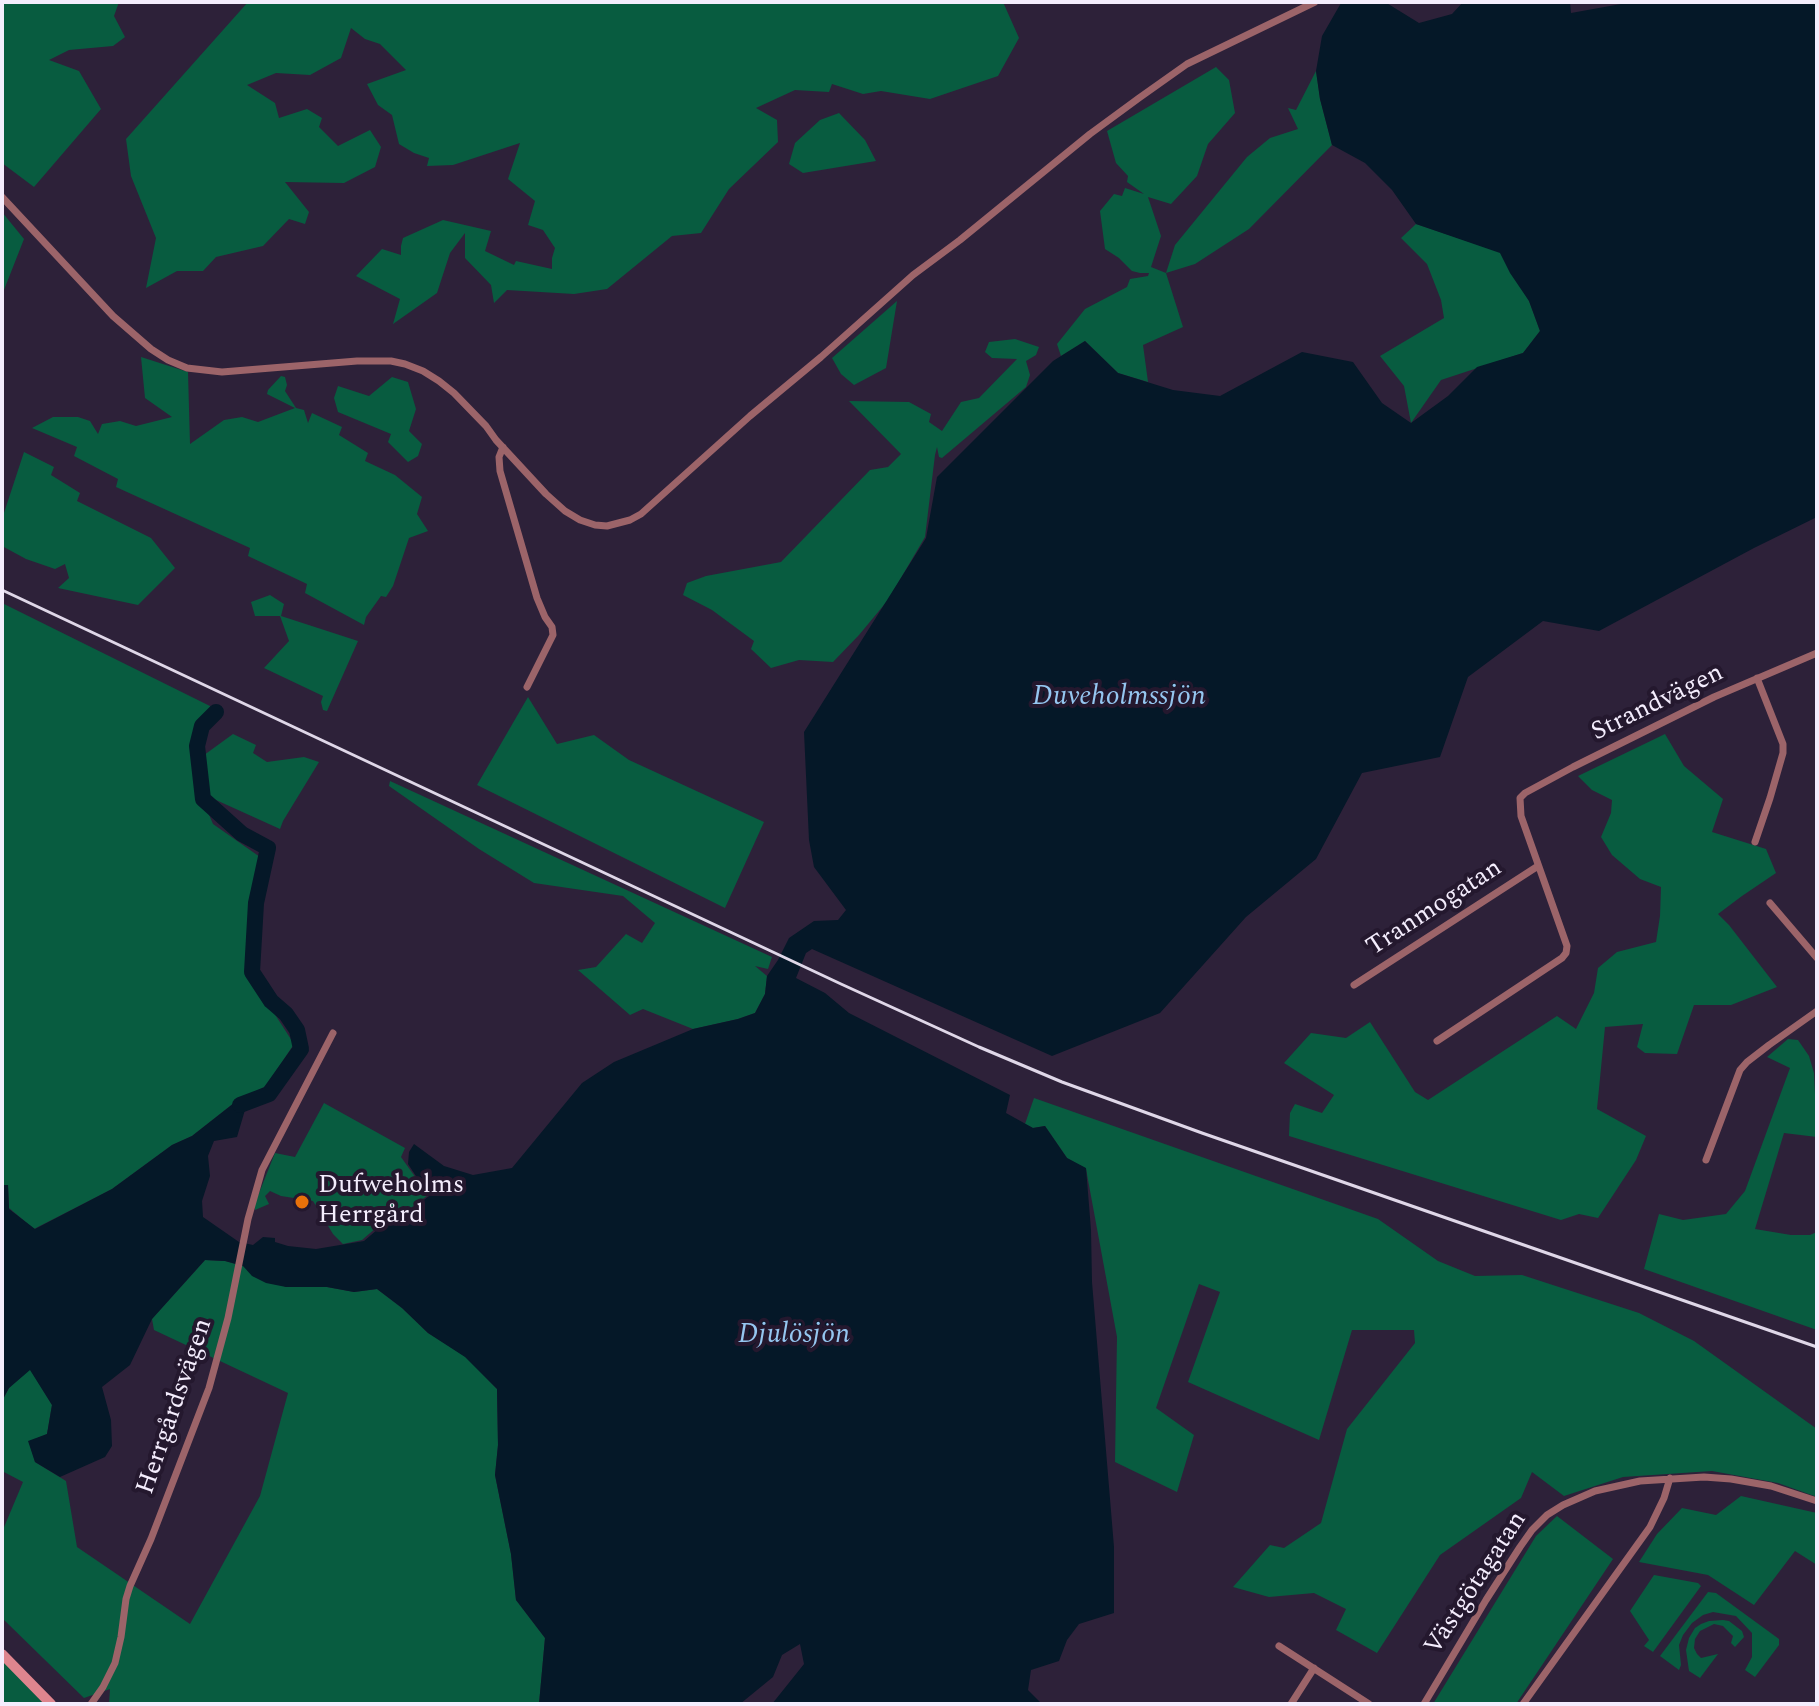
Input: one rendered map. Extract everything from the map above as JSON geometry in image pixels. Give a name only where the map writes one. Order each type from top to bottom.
[{"type":"main road","points":[[2,1654],[51,1704]]},
{"type":"street","points":[[2,197],[113,316],[168,360],[187,368],[222,372],[357,361],[405,364],[431,376],[454,393],[565,511],[595,525],[607,526],[641,514],[913,275],[1090,134],[1187,64],[1315,2]]},
{"type":"street","points":[[503,447],[499,457],[500,471],[537,598],[553,635],[527,687]]},
{"type":"street","name":"Strandvägen","points":[[1538,866],[1521,816],[1520,798],[1573,767],[1757,678],[1817,653]]},
{"type":"street","points":[[1755,842],[1783,753],[1783,744],[1757,678]]},
{"type":"street","points":[[1437,1041],[1566,953],[1567,946],[1538,866]]},
{"type":"street","name":"Tranmogatan","points":[[1354,985],[1538,866]]},
{"type":"street","points":[[1770,903],[1817,958]]},
{"type":"street","points":[[1706,1160],[1740,1070],[1817,1011]]},
{"type":"street","name":"Herrgårdsvägen","points":[[91,1704],[115,1663],[130,1586],[209,1388],[262,1170],[333,1033]]},
{"type":"street","name":"Västgötagatan","points":[[1424,1704],[1520,1547],[1547,1515],[1563,1505],[1595,1491],[1640,1481],[1704,1477],[1771,1486],[1817,1501]]},
{"type":"street","points":[[1523,1704],[1650,1527],[1670,1478]]},
{"type":"street","points":[[1279,1646],[1369,1704]]},
{"type":"street","points":[[1291,1704],[1314,1668]]},
{"type":"green space","points":[[2,2],[119,2],[114,16],[125,37],[113,46],[69,50],[49,60],[79,71],[101,109],[34,187],[2,163]]},
{"type":"green space","points":[[248,2],[1003,2],[1019,38],[998,76],[930,99],[881,91],[863,94],[832,84],[829,92],[795,90],[756,108],[777,120],[778,142],[729,189],[701,233],[672,236],[607,289],[574,294],[507,290],[494,303],[491,285],[465,258],[465,233],[450,253],[437,293],[393,324],[400,299],[356,276],[382,249],[401,255],[403,238],[443,220],[491,231],[485,251],[514,265],[516,261],[552,269],[555,248],[543,230],[528,225],[535,201],[508,179],[520,143],[453,165],[427,166],[429,158],[399,144],[392,115],[378,105],[367,84],[406,70],[380,44],[365,39],[351,28],[341,58],[310,75],[276,73],[247,85],[275,103],[279,118],[307,109],[322,118],[319,127],[338,146],[370,130],[381,147],[375,167],[344,183],[285,182],[309,212],[305,224],[289,219],[263,246],[216,257],[203,271],[177,271],[146,288],[156,238],[131,176],[126,139]]},
{"type":"green space","points":[[1216,67],[1229,80],[1235,113],[1208,144],[1197,176],[1171,204],[1148,197],[1161,236],[1151,267],[1166,273],[1183,327],[1143,345],[1148,382],[1118,373],[1085,341],[1061,356],[1057,344],[1085,309],[1127,287],[1130,279],[1148,276],[1149,273],[1132,271],[1105,249],[1100,211],[1114,194],[1122,196],[1125,188],[1144,194],[1127,182],[1128,176],[1116,163],[1107,131]]},
{"type":"green space","points":[[1316,71],[1332,145],[1249,229],[1195,264],[1166,273],[1175,245],[1247,157],[1270,138],[1298,129],[1288,108],[1296,110]]},
{"type":"green space","points":[[839,113],[865,140],[876,161],[803,173],[789,164],[795,143],[820,120]]},
{"type":"green space","points":[[2,212],[24,239],[2,295]]},
{"type":"green space","points":[[1416,224],[1500,252],[1529,301],[1540,331],[1523,353],[1441,380],[1411,423],[1404,386],[1380,356],[1444,318],[1441,300],[1427,264],[1401,238]]},
{"type":"green space","points":[[897,301],[886,368],[854,385],[841,374],[832,358]]},
{"type":"green space","points":[[1015,339],[1039,347],[1036,355],[1026,361],[1030,375],[1026,387],[942,458],[937,447],[925,537],[888,600],[833,662],[799,660],[771,668],[751,649],[754,641],[712,610],[683,595],[687,583],[706,576],[781,562],[870,470],[888,467],[901,454],[849,401],[909,402],[931,414],[929,422],[942,431],[961,402],[979,398],[1017,359],[992,358],[985,352],[989,342]]},
{"type":"green space","points":[[141,357],[188,372],[190,444],[224,420],[242,417],[258,422],[295,408],[267,394],[281,376],[285,377],[285,391],[296,408],[304,410],[308,423],[312,413],[342,427],[339,435],[368,453],[365,461],[395,475],[422,497],[417,514],[428,531],[409,538],[393,586],[386,597],[381,596],[364,625],[305,593],[307,584],[248,556],[250,548],[116,487],[118,479],[74,456],[77,447],[32,428],[53,417],[78,417],[90,421],[98,434],[102,424],[120,421],[136,426],[172,417],[145,398]]},
{"type":"green space","points":[[392,377],[408,382],[416,409],[409,431],[422,444],[418,456],[408,462],[388,442],[391,434],[338,412],[334,398],[338,386],[369,396]]},
{"type":"green space","points":[[24,452],[54,467],[51,475],[80,493],[77,501],[151,538],[175,568],[138,605],[58,588],[69,578],[65,564],[55,569],[2,546],[2,519]]},
{"type":"green space","points":[[270,595],[284,604],[281,616],[358,641],[327,711],[323,710],[323,696],[264,668],[289,641],[280,616],[255,616],[251,602]]},
{"type":"green space","points":[[2,603],[214,708],[196,734],[195,757],[200,794],[213,824],[260,857],[246,941],[247,971],[294,1044],[266,1086],[234,1103],[192,1136],[172,1145],[112,1189],[34,1229],[9,1208],[8,1185],[2,1185]]},
{"type":"green space","points":[[528,697],[557,744],[594,735],[629,760],[764,822],[725,908],[477,785]]},
{"type":"green space","points":[[233,734],[256,745],[253,753],[267,762],[304,757],[319,762],[280,829],[205,795],[200,758]]},
{"type":"green space","points":[[1665,734],[1684,766],[1723,799],[1712,832],[1766,849],[1776,873],[1718,914],[1777,987],[1731,1005],[1694,1005],[1677,1054],[1645,1053],[1637,1047],[1643,1024],[1605,1027],[1597,1109],[1646,1136],[1636,1160],[1598,1218],[1579,1214],[1561,1220],[1289,1136],[1290,1113],[1295,1104],[1322,1113],[1334,1095],[1284,1063],[1311,1033],[1346,1038],[1370,1022],[1415,1092],[1428,1100],[1557,1016],[1576,1029],[1594,993],[1598,968],[1617,952],[1656,942],[1661,887],[1640,879],[1612,855],[1601,837],[1611,813],[1612,800],[1592,790],[1578,776]]},
{"type":"green space","points":[[390,781],[772,957],[768,969],[755,966],[767,976],[765,994],[755,1013],[693,1029],[643,1009],[630,1015],[578,970],[596,967],[626,934],[642,943],[655,923],[623,896],[534,883],[389,786]]},
{"type":"green space","points":[[1788,1039],[1798,1040],[1809,1056],[1814,1073],[1817,1137],[1784,1133],[1755,1229],[1791,1235],[1817,1232],[1817,1330],[1644,1269],[1659,1214],[1683,1220],[1726,1214],[1745,1191],[1790,1068],[1767,1057]]},
{"type":"green space","points":[[1034,1098],[1378,1219],[1438,1261],[1475,1276],[1522,1275],[1639,1313],[1694,1341],[1817,1429],[1817,1497],[1778,1483],[1712,1471],[1623,1477],[1564,1496],[1532,1472],[1521,1498],[1440,1555],[1377,1653],[1336,1630],[1346,1609],[1314,1593],[1269,1597],[1233,1587],[1270,1545],[1284,1548],[1321,1523],[1347,1429],[1415,1343],[1414,1330],[1352,1330],[1319,1440],[1188,1382],[1220,1292],[1199,1284],[1156,1408],[1194,1435],[1177,1492],[1115,1462],[1117,1337],[1086,1169],[1067,1158],[1045,1126],[1033,1128],[1025,1124]]},
{"type":"green space","points":[[324,1103],[405,1148],[401,1157],[428,1195],[411,1208],[380,1217],[377,1227],[362,1240],[343,1244],[333,1234],[313,1201],[270,1191],[265,1196],[269,1204],[255,1210],[275,1153],[295,1157]]},
{"type":"green space","points":[[205,1260],[243,1266],[286,1287],[327,1287],[354,1292],[377,1289],[428,1333],[465,1356],[497,1389],[495,1475],[511,1554],[516,1600],[545,1638],[539,1704],[109,1704],[110,1689],[84,1698],[2,1618],[2,1532],[23,1482],[2,1471],[2,1401],[9,1388],[30,1369],[52,1405],[47,1434],[29,1442],[35,1462],[66,1481],[77,1547],[190,1624],[260,1496],[288,1393],[154,1330],[152,1319]]},
{"type":"green space","points":[[1741,1496],[1817,1513],[1817,1565],[1795,1551],[1754,1605],[1708,1575],[1639,1562],[1657,1534],[1682,1508],[1716,1515]]},
{"type":"green space","points":[[1557,1516],[1613,1559],[1516,1704],[1433,1704],[1536,1536]]},
{"type":"green space","points":[[1654,1575],[1701,1586],[1653,1652],[1644,1646],[1649,1640],[1630,1611]]},
{"type":"green space","points":[[1708,1592],[1716,1593],[1779,1639],[1779,1645],[1755,1677],[1745,1670],[1752,1657],[1752,1633],[1736,1616],[1713,1612],[1692,1623],[1679,1645],[1679,1670],[1660,1656]]},
{"type":"green space","points":[[1723,1620],[1742,1631],[1744,1637],[1735,1647],[1731,1643],[1733,1636],[1723,1626],[1714,1624],[1700,1631],[1695,1639],[1697,1654],[1701,1658],[1718,1654],[1700,1678],[1689,1671],[1686,1650],[1689,1638],[1701,1624]]},
{"type":"green space","points":[[2,1659],[44,1704],[2,1704]]},
{"type":"water","points":[[1385,2],[1419,23],[1452,14],[1463,2],[1570,2],[1571,13],[1621,4],[1665,2],[1817,2],[1817,517],[1599,631],[1543,621],[1468,677],[1440,757],[1362,773],[1316,859],[1246,917],[1160,1013],[1052,1056],[812,949],[806,953],[796,978],[825,993],[849,1013],[1010,1095],[1006,1113],[1033,1128],[1045,1126],[1067,1158],[1086,1168],[1092,1282],[1114,1547],[1114,1613],[1079,1624],[1067,1640],[1059,1661],[1031,1670],[1028,1690],[1042,1704],[772,1704],[804,1664],[800,1644],[782,1655],[773,1677],[740,1704],[539,1704],[545,1638],[516,1600],[511,1554],[495,1475],[497,1389],[465,1357],[428,1333],[377,1289],[354,1292],[327,1287],[286,1287],[266,1283],[252,1276],[243,1266],[205,1260],[152,1319],[130,1365],[102,1387],[111,1420],[112,1446],[105,1457],[60,1477],[35,1462],[28,1441],[47,1434],[52,1405],[30,1370],[9,1388],[2,1401],[2,1185],[8,1185],[9,1209],[35,1229],[112,1189],[172,1145],[192,1136],[234,1103],[245,1110],[237,1137],[214,1141],[208,1156],[210,1176],[202,1201],[203,1217],[239,1242],[253,1245],[263,1237],[275,1238],[275,1242],[288,1246],[316,1249],[364,1241],[378,1229],[381,1219],[411,1210],[429,1196],[408,1164],[409,1152],[414,1144],[444,1166],[473,1175],[512,1168],[582,1083],[614,1062],[693,1029],[755,1013],[765,994],[767,976],[789,938],[814,921],[838,920],[846,910],[814,867],[809,840],[804,732],[926,538],[937,477],[1053,361],[1085,341],[1118,373],[1173,390],[1220,396],[1302,352],[1353,362],[1382,403],[1411,423],[1448,396],[1477,367],[1523,353],[1540,331],[1529,301],[1500,253],[1416,224],[1392,190],[1365,163],[1332,145],[1316,71],[1322,36],[1341,3]]},
{"type":"waterway","points":[[216,712],[202,726],[197,746],[203,799],[242,834],[268,848],[256,903],[252,972],[271,1001],[286,1014],[297,1030],[301,1049],[269,1094],[240,1105]]},
{"type":"railway","points":[[2,590],[841,984],[1062,1082],[1817,1347]]},
{"type":"place","name":"Dufweholms Herrgård","points":[[302,1202]]},
{"type":"water label","name":"Duveholmssjön","points":[[1119,699]]},
{"type":"water label","name":"Djulösjön","points":[[794,1337]]}]
